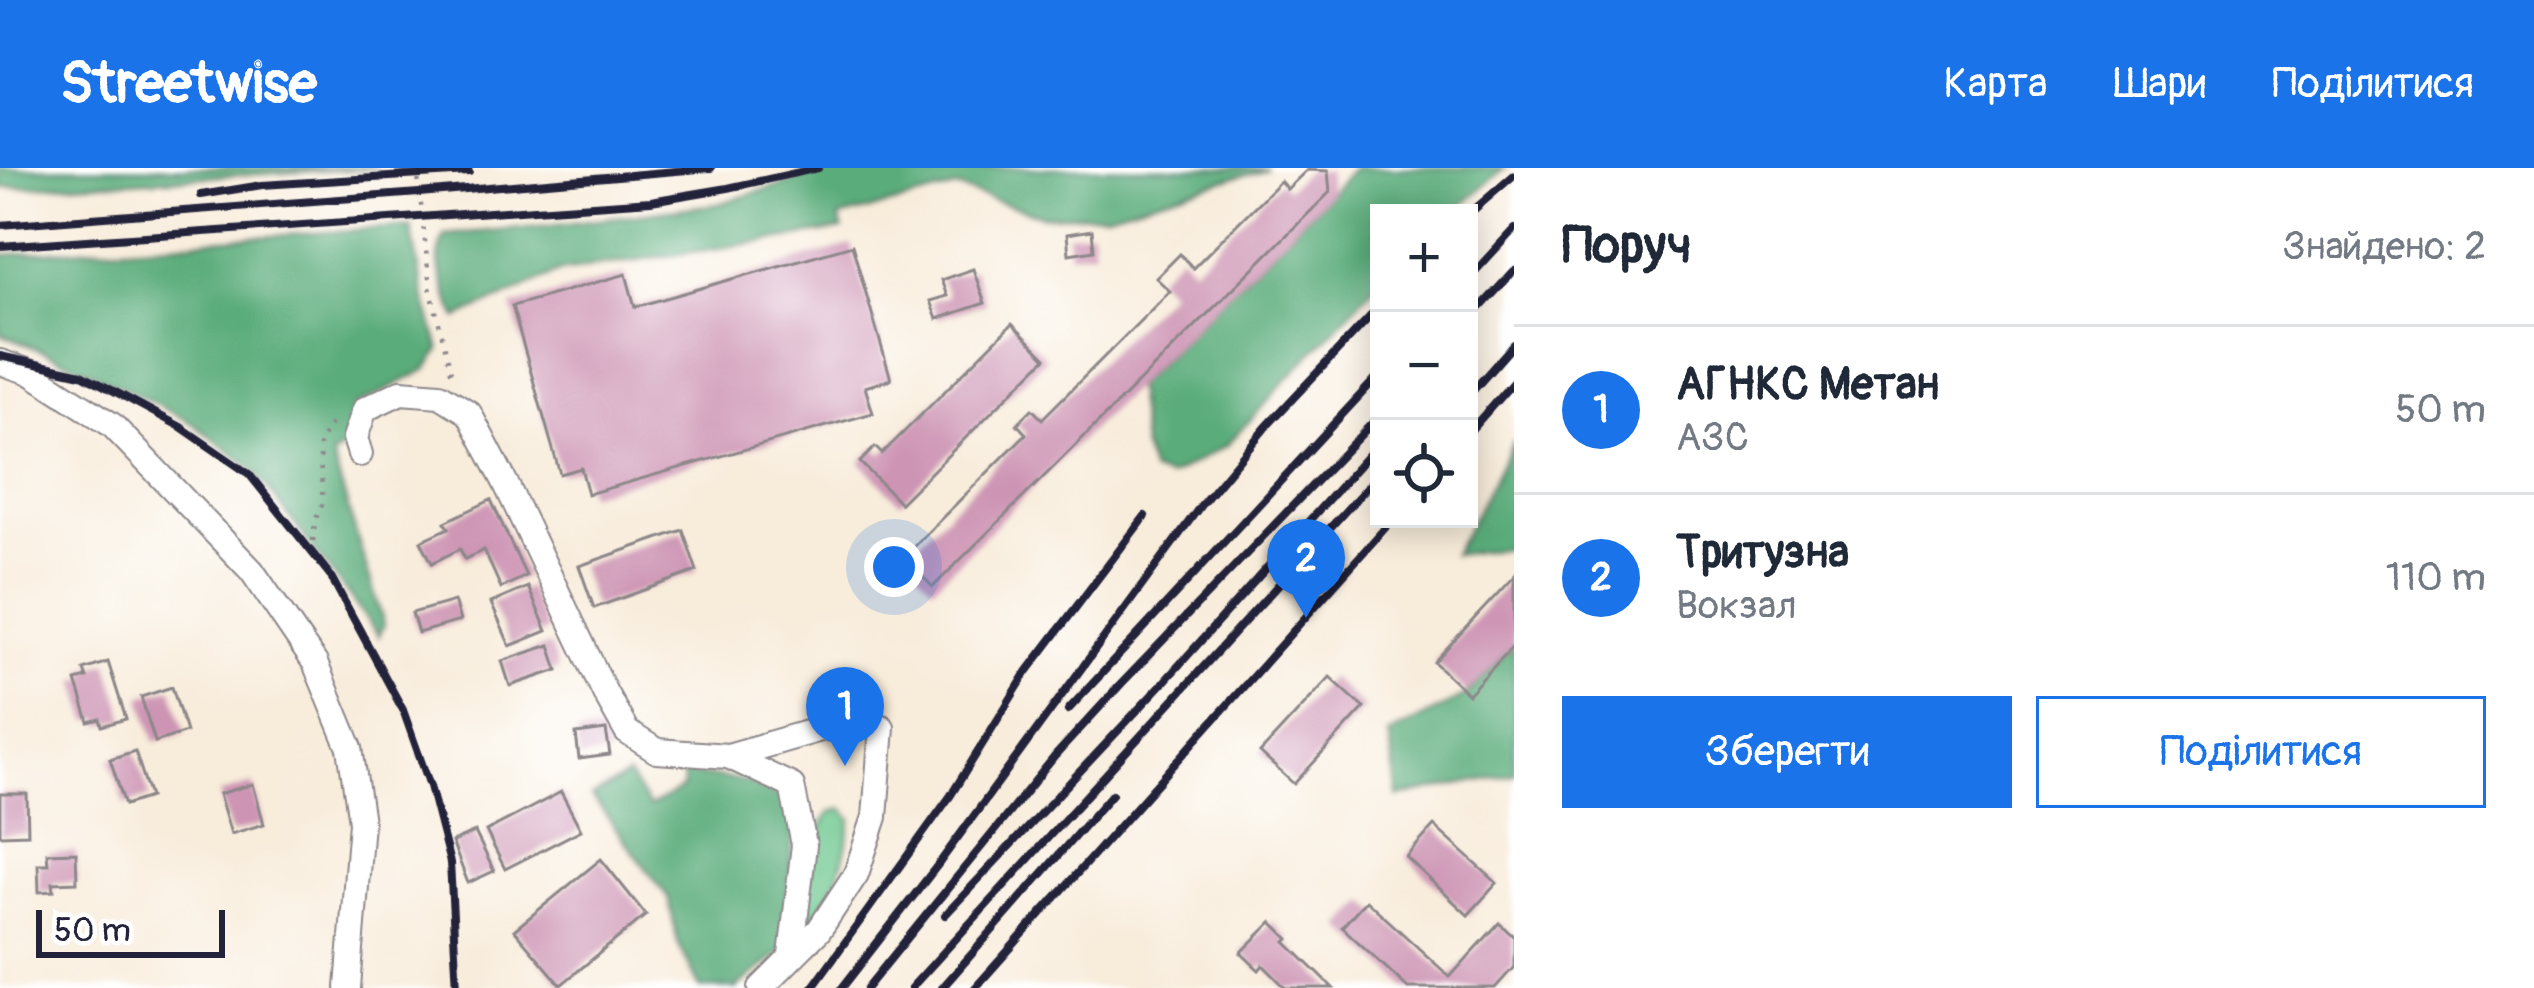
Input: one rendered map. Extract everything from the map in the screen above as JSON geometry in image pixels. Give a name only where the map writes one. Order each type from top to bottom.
[{"type":"street","points":[[0,362],[30,372],[112,425],[252,571],[315,664],[350,748],[362,822],[348,988]]},
{"type":"street","points":[[359,454],[355,438],[365,409],[400,392],[440,395],[469,413],[605,693],[627,732],[657,751]]},
{"type":"street","points":[[630,757],[657,751],[728,756],[848,721],[882,727],[875,818],[856,874],[819,929],[761,988]]},
{"type":"street","points":[[728,756],[792,786],[804,845],[790,956]]},
{"type":"path","points":[[417,168],[430,287],[450,371],[469,413]]},
{"type":"path","points":[[312,553],[315,520],[323,503],[319,443],[333,419],[365,409]]},
{"type":"green space","points":[[0,168],[377,168],[0,188]]},
{"type":"green space","points":[[836,168],[1267,168],[1107,214],[1043,216],[956,188],[839,218],[843,230],[561,271],[458,318],[444,288],[439,256],[444,235],[718,204]]},
{"type":"green space","points":[[1354,168],[1504,168],[1464,204],[1370,204],[1370,290],[1227,445],[1169,477],[1151,472],[1142,446],[1135,386]]},
{"type":"green space","points":[[411,226],[440,350],[427,369],[356,406],[346,447],[332,456],[384,625],[379,636],[253,469],[192,423],[88,370],[0,334],[0,255]]},
{"type":"green space","points":[[1514,440],[1514,547],[1453,555],[1467,528],[1478,528],[1478,508]]},
{"type":"green space","points":[[1514,645],[1514,774],[1398,797],[1389,735],[1468,694]]},
{"type":"green space","points":[[684,773],[745,781],[784,799],[794,828],[783,951],[737,988],[700,988],[678,943],[668,897],[592,797],[628,776],[649,807],[682,789]]},
{"type":"green space","points":[[843,809],[852,819],[841,867],[831,892],[802,932],[817,839],[830,812]]},
{"type":"building","points":[[1307,170],[1328,171],[1330,192],[933,587],[903,557],[1026,434],[1017,424],[1032,409],[1042,419],[1170,291],[1156,278],[1180,254],[1193,268],[1280,181],[1287,189]]},
{"type":"building","points":[[1092,230],[1094,250],[1069,254],[1067,234]]},
{"type":"building","points":[[852,245],[891,379],[865,387],[873,413],[588,494],[581,468],[560,474],[512,306],[626,274],[635,307]]},
{"type":"building","points":[[973,269],[985,303],[937,319],[930,301],[947,296],[941,280]]},
{"type":"building","points":[[1012,324],[1046,358],[900,503],[860,462],[875,447],[882,454]]},
{"type":"building","points":[[491,500],[526,576],[501,588],[484,550],[465,559],[460,549],[432,563],[421,541],[449,528],[445,522]]},
{"type":"building","points":[[683,530],[697,571],[594,608],[579,566]]},
{"type":"building","points":[[1514,576],[1514,645],[1468,694],[1434,662]]},
{"type":"building","points":[[528,587],[547,631],[510,646],[491,603]]},
{"type":"building","points":[[454,601],[460,621],[418,633],[412,613]]},
{"type":"building","points":[[550,645],[558,670],[510,686],[502,661]]},
{"type":"building","points":[[108,662],[126,719],[102,726],[100,719],[89,722],[76,681],[87,678],[84,670]]},
{"type":"building","points":[[1330,677],[1364,708],[1294,784],[1260,753]]},
{"type":"building","points":[[172,687],[186,732],[155,742],[141,697]]},
{"type":"building","points":[[606,730],[610,755],[579,759],[576,734]]},
{"type":"building","points":[[135,751],[150,797],[125,805],[110,759]]},
{"type":"building","points":[[253,784],[264,824],[231,834],[219,794]]},
{"type":"building","points":[[561,792],[581,830],[505,869],[486,831]]},
{"type":"building","points":[[0,794],[27,794],[28,834],[0,835]]},
{"type":"building","points":[[1434,826],[1497,883],[1468,915],[1406,857]]},
{"type":"building","points":[[475,832],[494,871],[468,883],[452,842]]},
{"type":"building","points":[[76,852],[77,882],[53,883],[54,891],[39,892],[38,864],[48,864],[47,853]]},
{"type":"building","points":[[601,859],[646,915],[561,985],[514,930]]},
{"type":"building","points":[[1366,900],[1450,977],[1499,923],[1514,937],[1514,967],[1495,988],[1408,988],[1342,927]]},
{"type":"building","points":[[1272,922],[1333,988],[1286,988],[1263,965],[1259,970],[1241,953]]},
{"type":"railway","points":[[0,225],[711,168]]},
{"type":"railway","points":[[0,246],[651,201],[818,168]]},
{"type":"railway","points":[[201,195],[262,185],[469,172]]},
{"type":"railway","points":[[1478,206],[1514,175]]},
{"type":"railway","points":[[1478,268],[1514,229]]},
{"type":"railway","points":[[1476,312],[1514,271]]},
{"type":"railway","points":[[842,988],[1201,505],[1266,427],[1374,312]]},
{"type":"railway","points":[[1478,385],[1514,344]]},
{"type":"railway","points":[[0,356],[82,374],[181,427],[249,474],[330,575],[403,710],[430,786],[450,863],[457,988]]},
{"type":"railway","points":[[1478,422],[1514,381]]},
{"type":"railway","points":[[1068,710],[1370,385]]},
{"type":"railway","points":[[867,988],[1055,756],[1375,420]]},
{"type":"railway","points":[[945,915],[1370,453]]},
{"type":"railway","points":[[911,988],[1370,484]]},
{"type":"railway","points":[[812,988],[951,795],[1027,672],[1145,516]]},
{"type":"railway","points":[[975,988],[1385,528]]},
{"type":"railway","points":[[942,988],[1112,794]]},
{"type":"place","name":"Тритузна","points":[[1306,618]]},
{"type":"place","name":"АГНКС Метан","points":[[845,766]]}]
